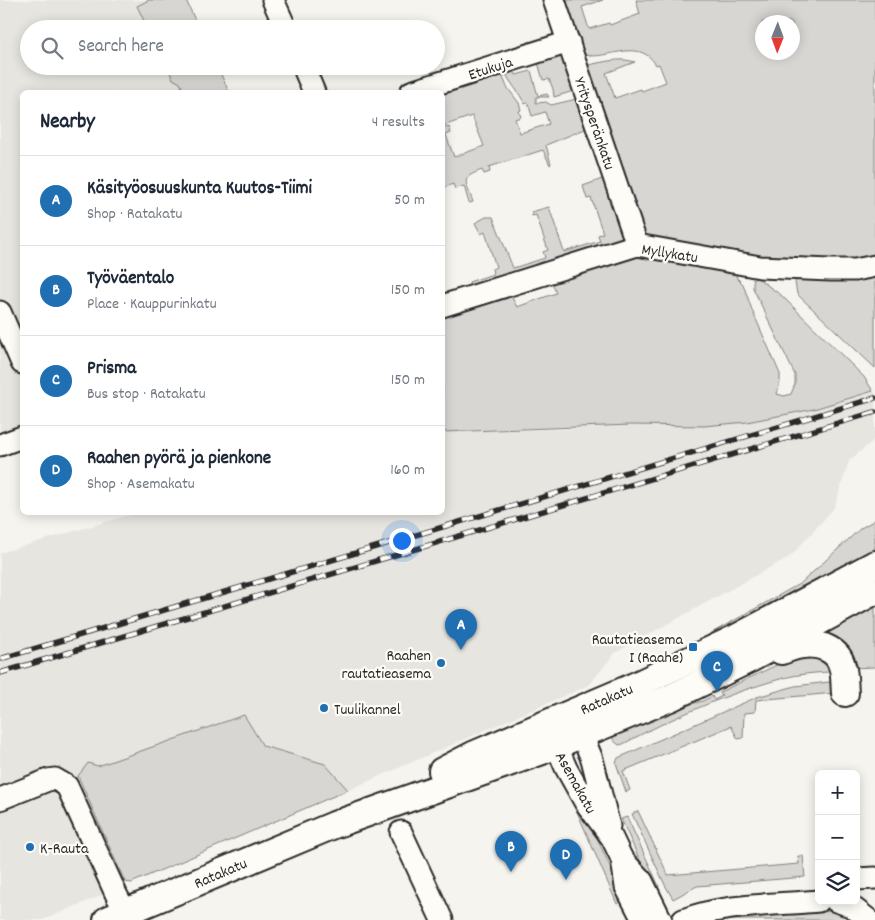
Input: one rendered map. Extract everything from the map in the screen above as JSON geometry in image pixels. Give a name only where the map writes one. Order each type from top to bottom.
[{"type":"main road","name":"Ratakatu","points":[[577,723],[630,688],[736,638],[875,564]]},
{"type":"main road","name":"Ratakatu","points":[[121,917],[334,825],[474,755],[552,734],[577,723],[670,698],[728,670],[875,591]]},
{"type":"main road","points":[[728,670],[803,644],[818,645],[838,656],[842,666],[845,693]]},
{"type":"street","points":[[273,0],[282,20]]},
{"type":"street","name":"Yritysperänkatu","points":[[554,0],[637,245]]},
{"type":"street","name":"Etukuja","points":[[417,90],[569,42]]},
{"type":"street","points":[[306,75],[313,90]]},
{"type":"street","name":"Myllykatu","points":[[445,305],[637,245],[769,268],[855,270],[875,266]]},
{"type":"street","points":[[0,312],[20,357]]},
{"type":"street","points":[[0,445],[20,438]]},
{"type":"street","name":"Asemakatu","points":[[577,723],[592,759],[612,838],[622,859],[642,882],[661,920]]},
{"type":"street","name":"Asemakatu","points":[[552,734],[566,768],[585,802],[612,838]]},
{"type":"street","points":[[0,799],[48,780],[55,779],[64,784],[117,896],[121,917]]},
{"type":"street","points":[[401,832],[442,920]]},
{"type":"street","name":"Asemakatu","points":[[622,859],[626,886],[643,920]]},
{"type":"street","points":[[860,879],[875,878]]},
{"type":"street","points":[[683,920],[720,910],[815,901]]},
{"type":"street","points":[[848,905],[869,920]]},
{"type":"shaded area","points":[[0,0],[175,0],[161,20],[20,20],[20,75],[176,75],[183,90],[20,90],[20,425],[0,432]]},
{"type":"shaded area","points":[[149,0],[186,0],[195,20],[144,20],[137,6]]},
{"type":"shaded area","points":[[569,0],[603,0],[582,7],[589,29],[609,23],[610,25],[640,14],[636,0],[875,0],[875,261],[718,256],[655,241],[645,234],[640,226],[587,67],[588,65],[612,61],[624,60],[635,62],[606,73],[615,98],[666,82],[659,64],[656,65],[648,56],[640,52],[619,52],[599,56],[589,56],[581,53],[565,3]]},
{"type":"shaded area","points":[[560,54],[564,58],[577,90],[554,97],[549,79],[543,80],[537,59]]},
{"type":"shaded area","points":[[513,68],[516,75],[531,71],[538,96],[547,94],[549,97],[536,97],[536,103],[546,102],[551,105],[581,98],[589,123],[585,129],[546,145],[550,165],[543,150],[489,167],[490,172],[484,174],[482,170],[467,178],[466,182],[473,202],[469,203],[464,186],[455,189],[453,184],[445,187],[445,128],[449,127],[451,133],[446,135],[454,157],[484,146],[472,116],[445,125],[445,88],[501,73],[507,87],[519,103],[521,117],[515,119],[520,133],[549,124],[545,112],[532,116],[528,103],[525,104],[504,71]]},
{"type":"shaded area","points":[[171,75],[221,75],[228,90],[183,90],[180,83],[173,79]]},
{"type":"shaded area","points":[[602,179],[608,179],[625,234],[621,238],[471,287],[469,282],[493,274],[492,269],[496,267],[485,232],[481,234],[475,223],[486,217],[493,217],[513,268],[545,258],[543,252],[548,250],[536,215],[532,216],[531,212],[549,207],[564,252],[600,241],[598,235],[603,233],[591,198],[587,199],[583,186]]},
{"type":"shaded area","points":[[634,254],[739,272],[736,277],[743,284],[752,310],[780,374],[777,394],[784,396],[791,394],[795,384],[795,375],[753,288],[755,276],[782,296],[864,377],[873,391],[814,409],[747,422],[704,426],[631,425],[445,432],[445,313],[510,294],[517,307],[556,293],[551,280]]},
{"type":"shaded area","points":[[875,273],[875,368],[797,294],[795,282],[799,277]]},
{"type":"shaded area","points":[[875,391],[875,439],[849,461],[834,508],[791,556],[615,653],[589,685],[348,790],[325,764],[263,746],[98,766],[88,763],[78,776],[126,885],[43,920],[0,920],[0,553],[129,515],[445,515],[445,432],[564,429],[594,426],[664,411],[740,411],[859,396]]},
{"type":"shaded area","points":[[875,520],[875,548],[852,564],[710,637],[708,635],[801,583],[861,528]]},
{"type":"shaded area","points":[[875,602],[875,667],[851,668],[813,638]]},
{"type":"shaded area","points":[[823,655],[832,670],[829,672],[784,678],[764,684],[702,706],[623,744],[619,745],[613,740],[614,733],[674,708],[703,701],[712,696],[714,700],[722,696],[720,692],[787,660]]},
{"type":"shaded area","points":[[833,683],[835,693],[756,700],[755,712],[744,713],[743,738],[738,739],[731,726],[623,771],[630,790],[626,792],[616,763],[618,758],[757,697],[795,686]]},
{"type":"shaded area","points":[[244,715],[263,746],[325,764],[348,790],[131,883],[125,882],[78,776],[88,763],[98,766]]},
{"type":"shaded area","points":[[575,807],[584,809],[625,900],[617,904]]},
{"type":"shaded area","points":[[638,811],[668,875],[799,864],[798,856],[803,856],[805,877],[697,886],[673,899],[632,814]]},
{"type":"shaded area","points":[[627,817],[659,886],[653,889],[621,819]]},
{"type":"shaded area","points":[[822,911],[839,912],[857,920],[713,920]]},
{"type":"railway","points":[[0,659],[875,398]]},
{"type":"railway","points":[[0,673],[875,412]]},
{"type":"place","name":"Rautatieasema I (Raahe)","points":[[693,647]]},
{"type":"place","name":"Käsityöosuuskunta Kuutos-Tiimi","points":[[461,650]]},
{"type":"place","name":"Raahen rautatieasema","points":[[441,663]]},
{"type":"place","name":"Prisma","points":[[717,692]]},
{"type":"place","name":"Tuulikannel","points":[[324,708]]},
{"type":"place","name":"K-Rauta","points":[[30,847]]},
{"type":"place","name":"Työväentalo","points":[[511,872]]},
{"type":"place","name":"Raahen pyörä ja pienkone","points":[[566,880]]}]
